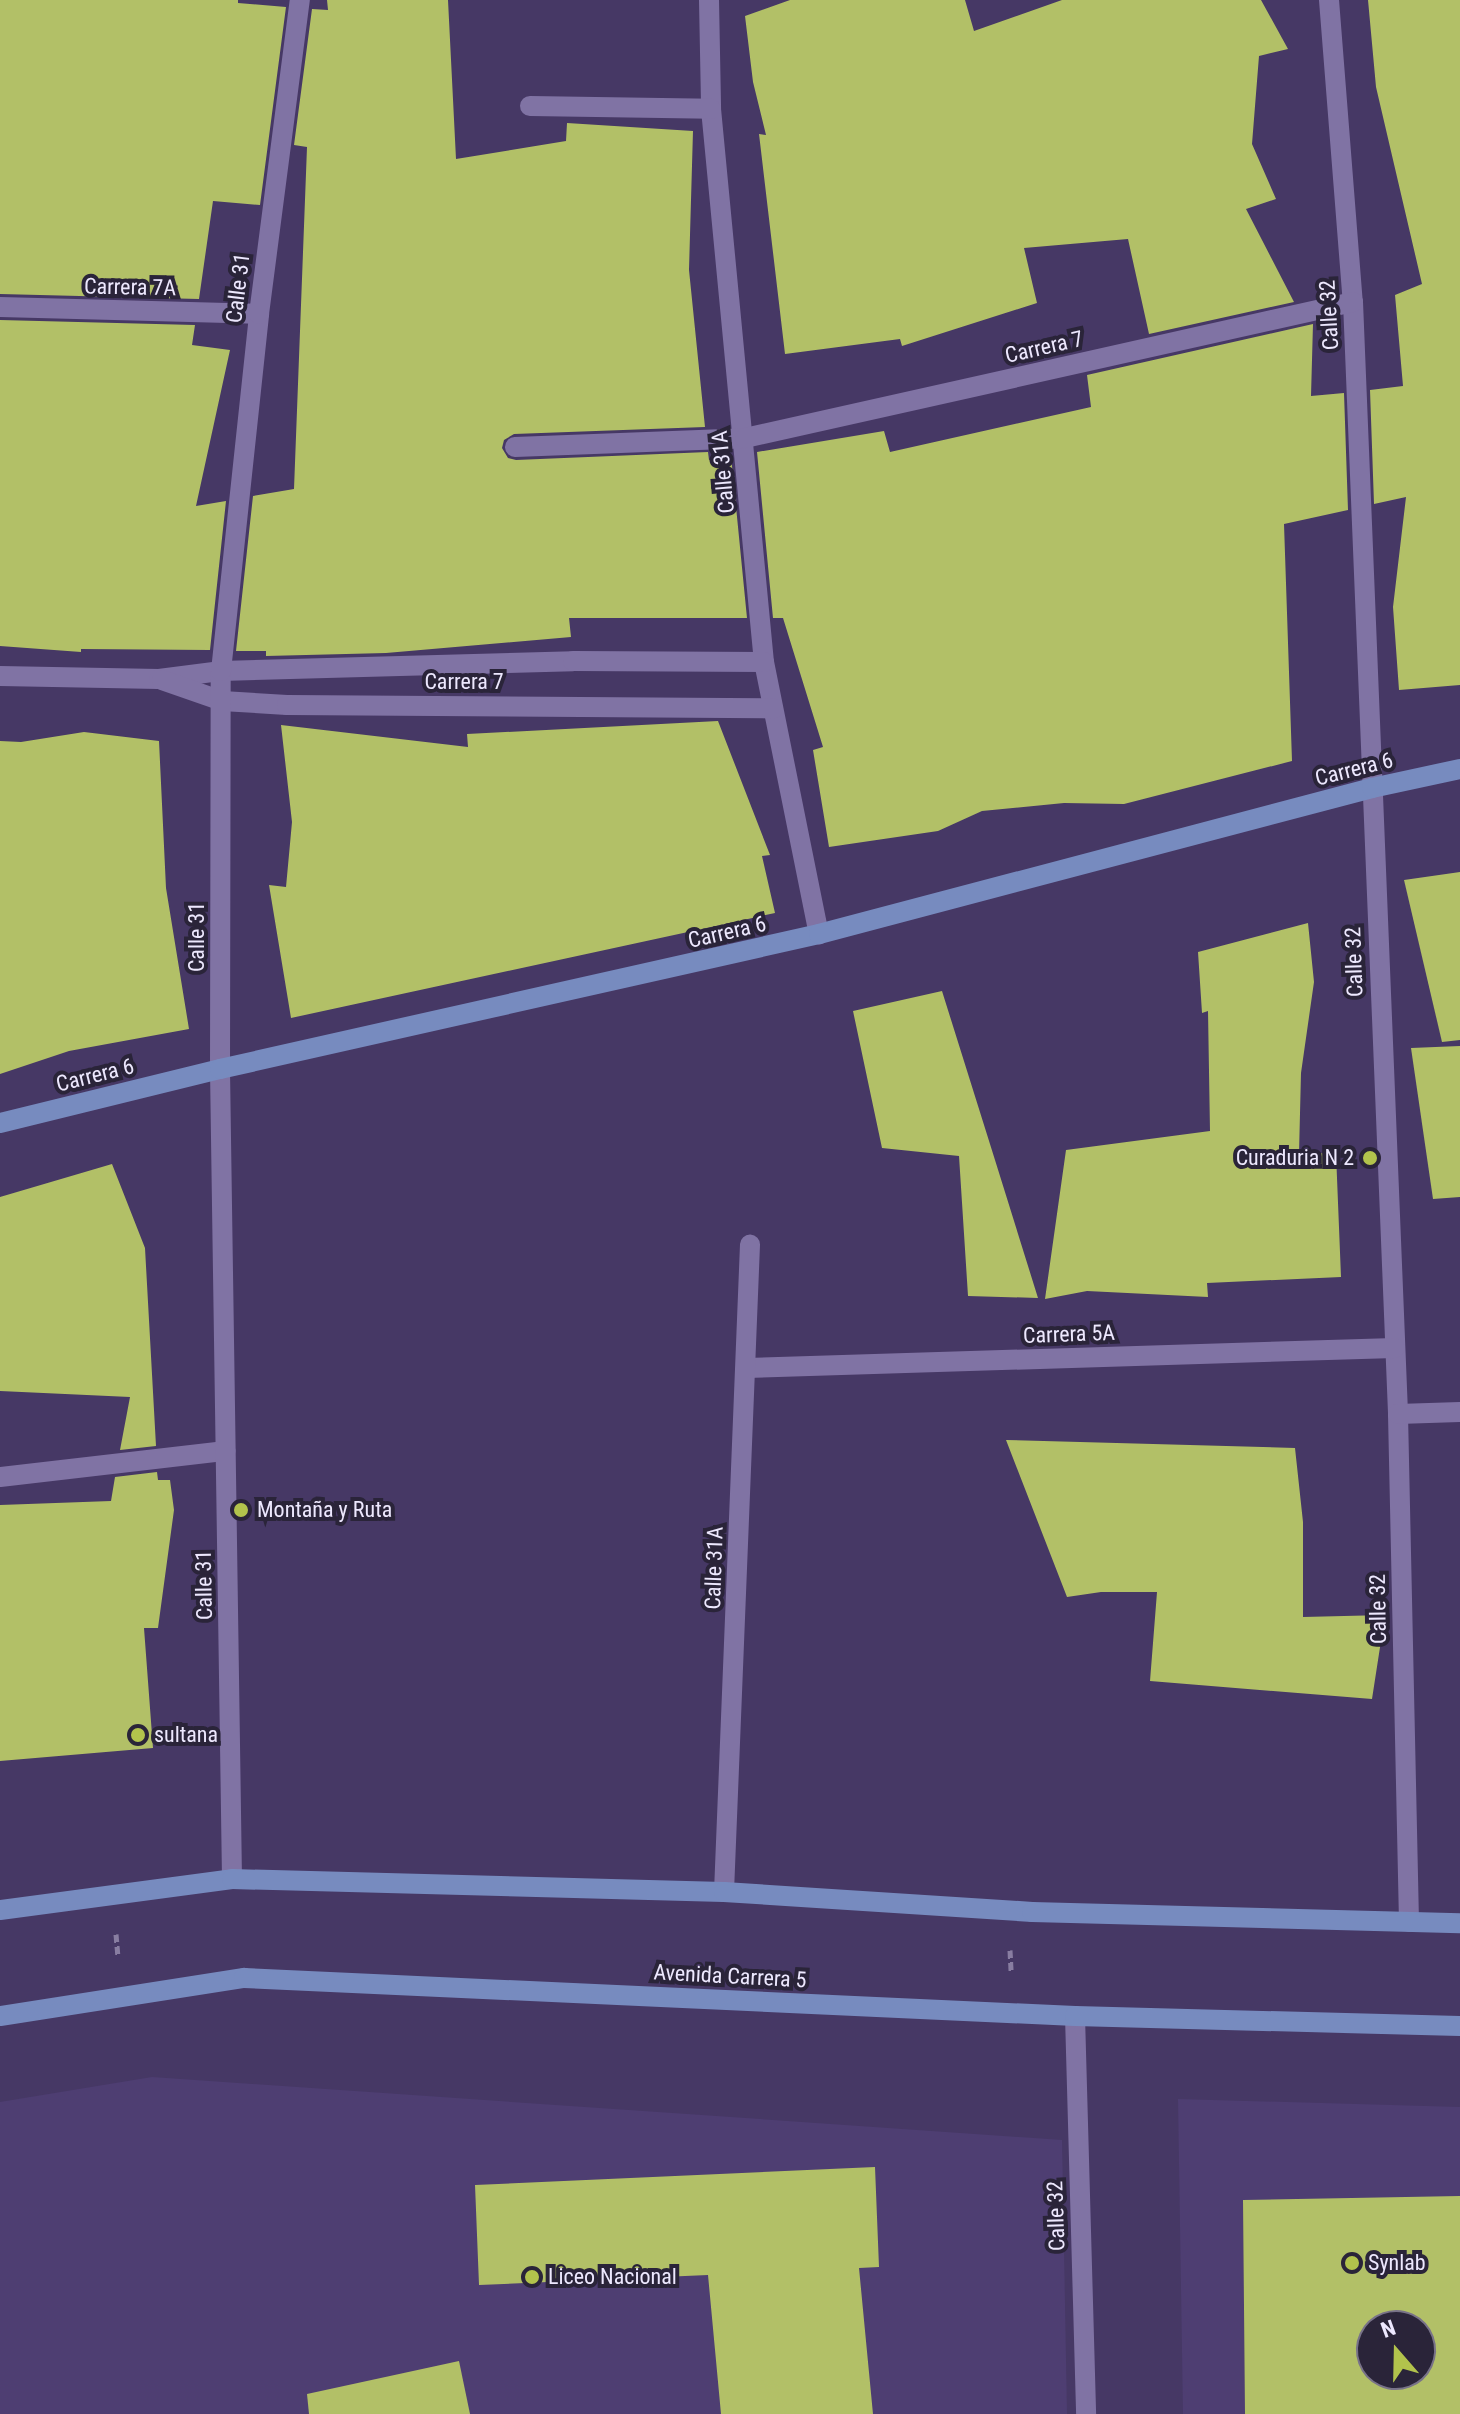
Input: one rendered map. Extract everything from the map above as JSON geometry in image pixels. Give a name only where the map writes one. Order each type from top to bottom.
[{"type":"main road","name":"Carrera 6","points":[[0,1123],[220,1069],[819,934],[1372,788],[1460,769]]},
{"type":"main road","points":[[0,1910],[232,1879],[724,1892],[1009,1910],[1460,1923]]},
{"type":"main road","name":"Avenida Carrera 5","points":[[0,2016],[244,1978],[1075,2016],[1460,2026]]},
{"type":"street","name":"Calle 31","points":[[232,1879],[220,1069],[221,671],[259,314],[300,0]]},
{"type":"street","name":"Calle 31A","points":[[709,0],[711,109],[745,438],[764,662],[819,934]]},
{"type":"street","name":"Calle 32","points":[[1329,0],[1353,302],[1398,1414],[1409,1922]]},
{"type":"street","points":[[530,106],[711,109]]},
{"type":"street","name":"Carrera 7","points":[[515,447],[745,438],[1353,302]]},
{"type":"street","name":"Carrera 7A","points":[[0,307],[259,314]]},
{"type":"street","name":"Carrera 7","points":[[0,676],[159,679],[221,671],[573,661],[764,662]]},
{"type":"street","name":"Carrera 7","points":[[159,679],[222,701],[287,705],[773,708]]},
{"type":"street","name":"Calle 31A","points":[[724,1892],[750,1245]]},
{"type":"street","name":"Carrera 5A","points":[[746,1368],[1395,1348]]},
{"type":"street","points":[[1398,1414],[1460,1412]]},
{"type":"street","points":[[0,1477],[226,1451]]},
{"type":"street","name":"Calle 32","points":[[1075,2016],[1086,2414]]},
{"type":"path","points":[[112,1894],[122,1997]]},
{"type":"path","points":[[1009,1910],[1012,2013]]},
{"type":"shaded area","name":"Liceo Nacional","points":[[152,2077],[1062,2140],[1067,2414],[0,2414],[0,2102]]},
{"type":"shaded area","points":[[1178,2099],[1460,2107],[1460,2414],[1183,2414]]},
{"type":"building","points":[[0,0],[238,0],[238,3],[286,7],[260,205],[213,201],[199,299],[0,294]]},
{"type":"building","points":[[327,0],[448,0],[456,159],[566,141],[567,123],[693,131],[689,270],[705,427],[514,434],[504,440],[502,448],[508,458],[516,460],[708,452],[709,460],[731,456],[747,618],[569,618],[571,637],[386,653],[266,656],[266,651],[236,651],[253,496],[294,489],[307,147],[294,145],[312,9],[328,10]]},
{"type":"building","points":[[790,0],[965,0],[974,31],[1062,0],[1261,0],[1288,49],[1259,56],[1252,144],[1276,199],[1246,209],[1294,302],[1149,334],[1128,239],[1024,248],[1037,303],[902,346],[900,339],[785,354],[759,134],[766,135],[753,82],[745,16]]},
{"type":"building","points":[[1368,0],[1460,0],[1460,685],[1399,690],[1393,607],[1406,497],[1374,504],[1370,390],[1403,386],[1395,295],[1422,284],[1376,87]]},
{"type":"building","points":[[0,320],[195,325],[192,345],[230,350],[196,506],[226,501],[210,650],[81,649],[81,652],[0,646]]},
{"type":"building","points":[[1313,324],[1311,396],[1344,393],[1348,510],[1284,524],[1292,761],[1124,804],[1064,803],[982,811],[938,831],[829,847],[813,750],[823,747],[783,618],[773,618],[757,452],[884,431],[890,452],[1091,407],[1087,375]]},
{"type":"building","points":[[718,721],[770,855],[762,856],[775,913],[291,1018],[269,885],[286,887],[292,822],[281,725],[468,747],[467,734]]},
{"type":"building","points":[[84,732],[159,741],[166,888],[189,1029],[69,1051],[0,1074],[0,741],[21,742]]},
{"type":"building","points":[[1460,872],[1460,1040],[1442,1042],[1404,880]]},
{"type":"building","points":[[1308,923],[1314,982],[1301,1073],[1299,1154],[1336,1153],[1341,1277],[1207,1283],[1208,1297],[1087,1291],[1045,1299],[1066,1150],[1210,1131],[1208,1011],[1202,1013],[1198,952]]},
{"type":"building","points":[[942,991],[1038,1298],[968,1296],[959,1156],[882,1148],[853,1011]]},
{"type":"building","points":[[1460,1046],[1460,1197],[1433,1199],[1411,1048]]},
{"type":"building","points":[[112,1164],[145,1248],[156,1446],[120,1450],[130,1397],[0,1391],[0,1197]]},
{"type":"building","points":[[1006,1440],[1295,1448],[1303,1522],[1303,1617],[1385,1615],[1372,1699],[1150,1681],[1157,1592],[1101,1592],[1067,1597]]},
{"type":"building","points":[[157,1472],[158,1480],[170,1480],[174,1510],[158,1628],[144,1628],[153,1748],[0,1761],[0,1505],[111,1501],[115,1477]]},
{"type":"building","points":[[875,2167],[879,2267],[859,2268],[873,2414],[721,2414],[708,2275],[479,2285],[475,2185]]},
{"type":"building","name":"Synlab","points":[[1460,2196],[1460,2414],[1245,2414],[1243,2200]]},
{"type":"building","points":[[459,2361],[470,2414],[309,2414],[307,2394]]},
{"type":"place","name":"Curaduria N 2","points":[[1370,1158]]},
{"type":"place","name":"Montaña y Ruta","points":[[241,1510]]},
{"type":"place","name":"sultana","points":[[138,1735]]},
{"type":"place","name":"Synlab","points":[[1352,2263]]},
{"type":"place","name":"Liceo Nacional","points":[[532,2277]]}]
